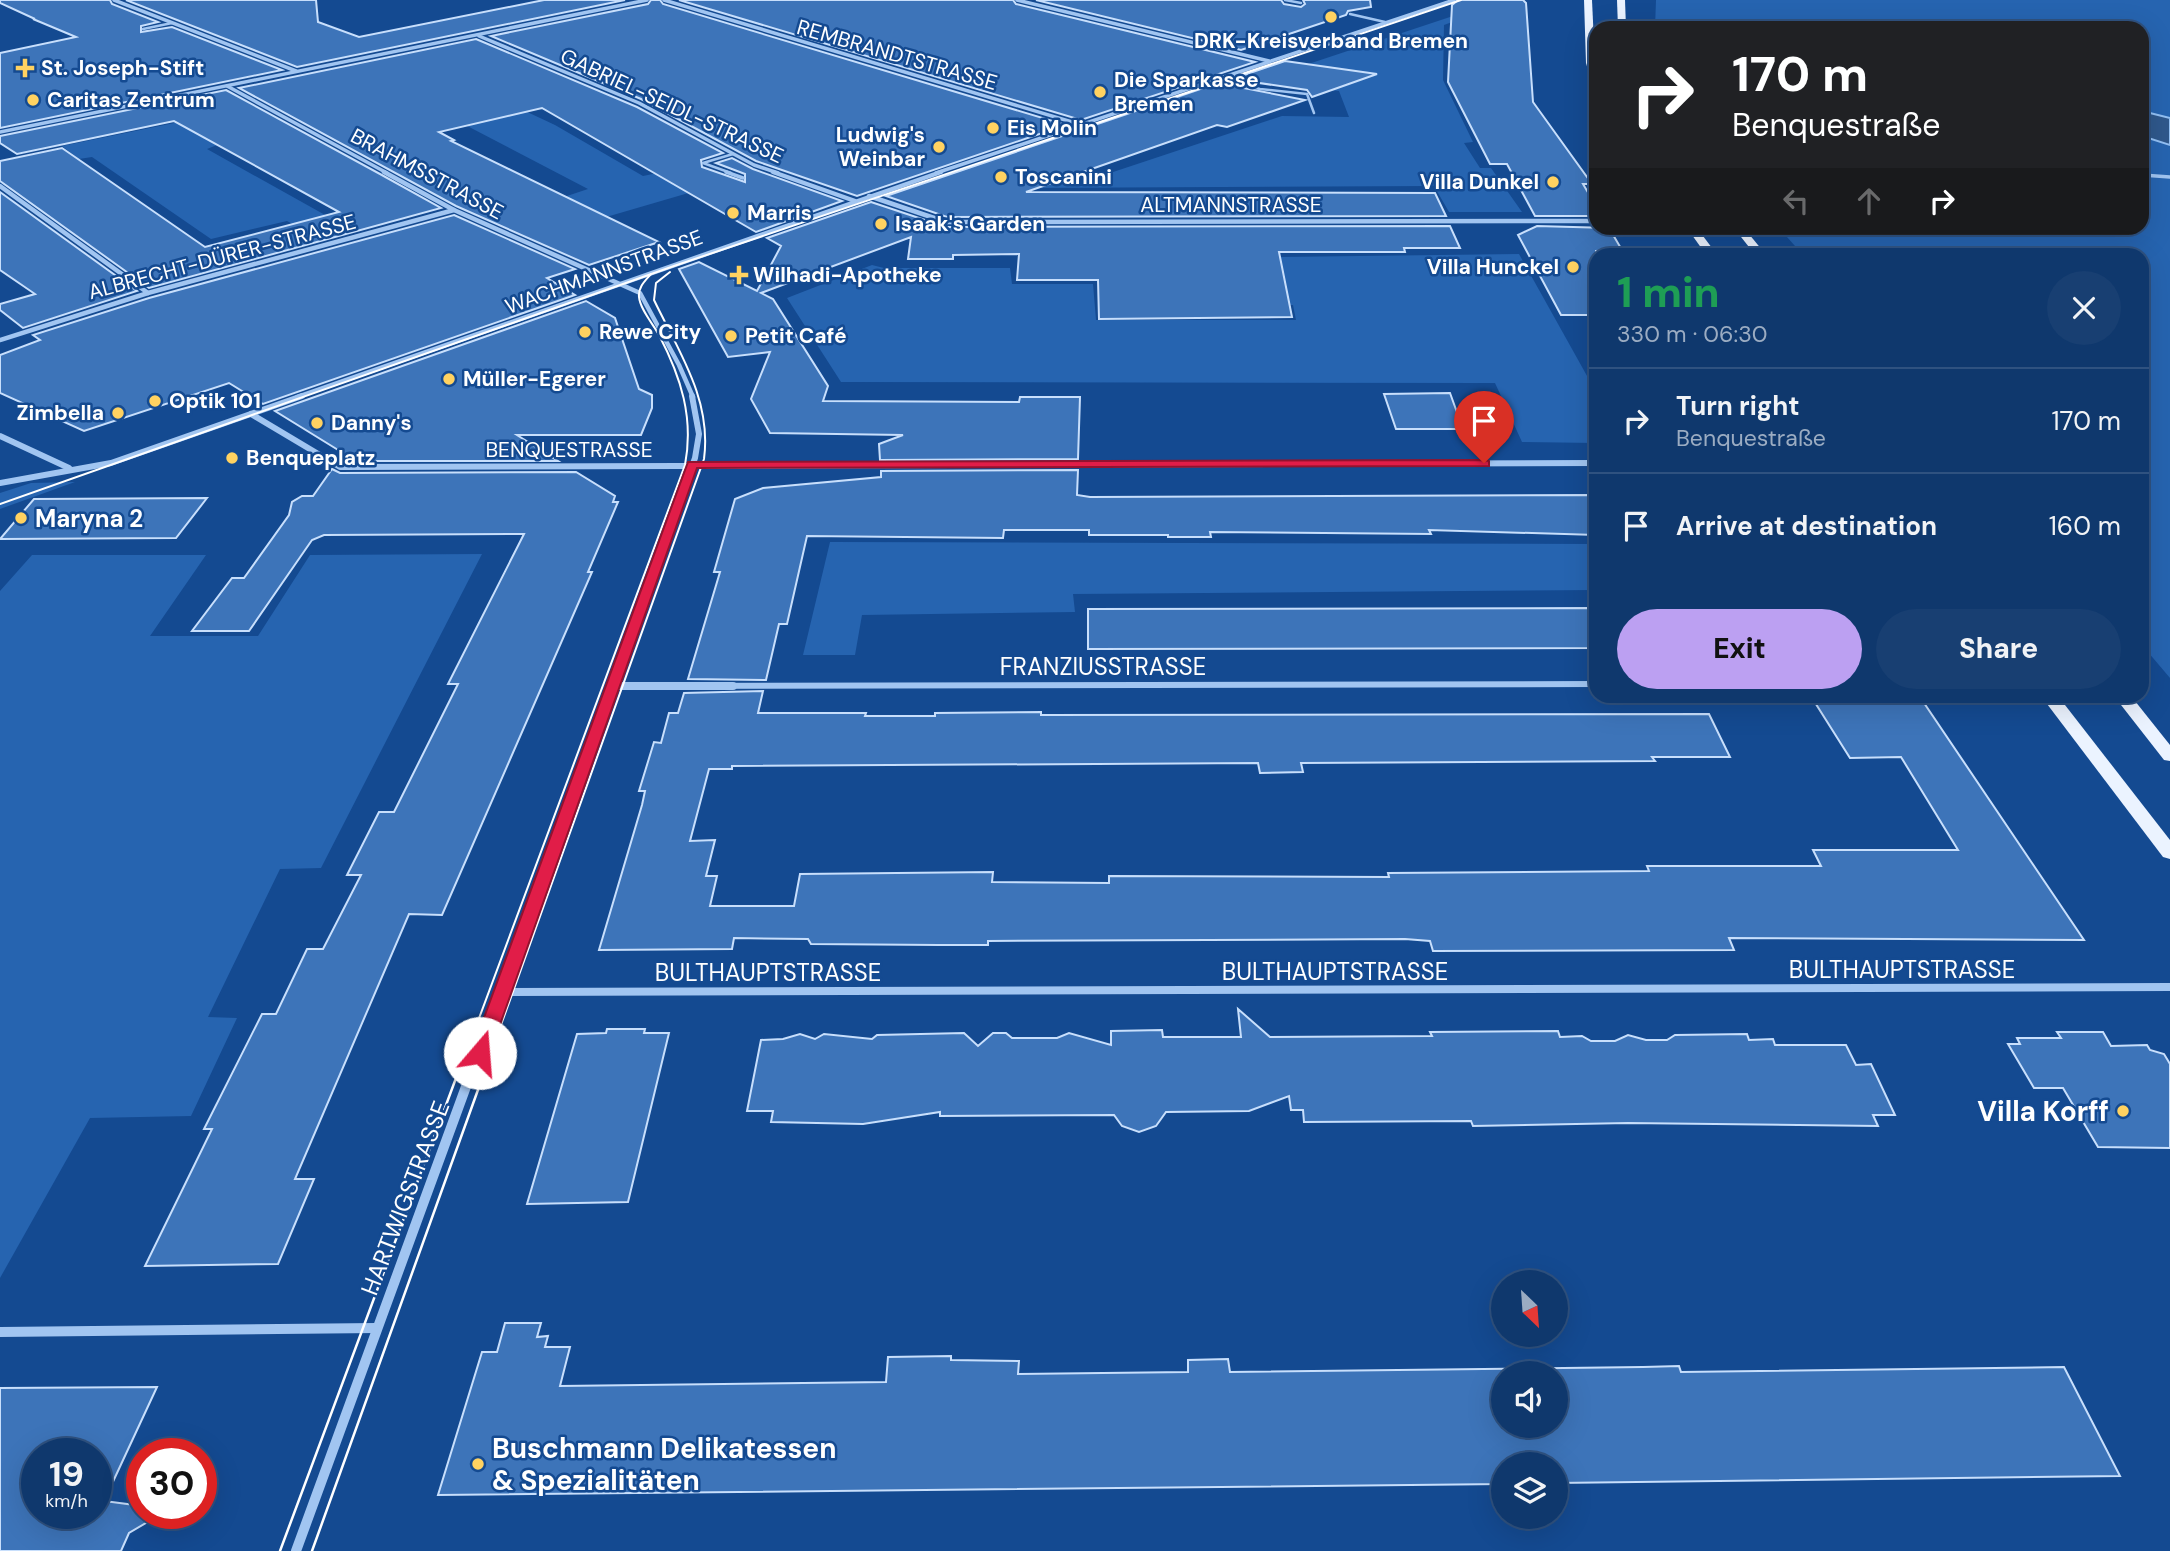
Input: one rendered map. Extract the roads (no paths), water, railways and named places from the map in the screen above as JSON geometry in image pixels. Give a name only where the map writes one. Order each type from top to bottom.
[{"type":"main road","points":[[1588,0],[1589,32]]},
{"type":"main road","points":[[1621,0],[1622,21]]},
{"type":"main road","points":[[2054,703],[2170,853]]},
{"type":"main road","points":[[2128,703],[2170,756]]},
{"type":"street","points":[[114,0],[297,71]]},
{"type":"street","points":[[0,132],[647,0]]},
{"type":"street","name":"REMBRANDTSTRASSE","points":[[664,0],[1082,125]]},
{"type":"street","points":[[1017,0],[1269,61]]},
{"type":"street","name":"WACHMANNSTRASSE","points":[[0,482],[111,463],[869,196],[1454,0]]},
{"type":"street","name":"GABRIEL-SEIDL-STRASSE","points":[[477,35],[639,103],[754,165],[856,201]]},
{"type":"street","name":"BRAHMSSTRASSE","points":[[227,86],[454,210],[616,284]]},
{"type":"street","points":[[0,186],[148,293]]},
{"type":"street","name":"ALTMANNSTRASSE","points":[[869,196],[946,222],[1589,221]]},
{"type":"street","name":"ALBRECHT-DÜRER-STRASSE","points":[[0,340],[148,293],[454,210]]},
{"type":"street","name":"HARTWIGSTRASSE","points":[[296,1551],[692,465],[699,433],[692,396],[645,298],[616,284]]},
{"type":"street","name":"BENQUESTRASSE","points":[[251,414],[340,467],[1589,463]]},
{"type":"street","points":[[0,436],[69,469]]},
{"type":"street","name":"FRANZIUSSTRASSE","points":[[611,686],[1589,684]]},
{"type":"street","name":"BULTHAUPTSTRASSE","points":[[500,992],[2170,988]]},
{"type":"street","points":[[0,1332],[377,1328]]},
{"type":"lane","points":[[1285,0],[1301,4]]},
{"type":"lane","points":[[1350,14],[1385,22]]},
{"type":"lane","points":[[144,29],[172,23]]},
{"type":"lane","points":[[1216,79],[1260,89],[1307,94],[1314,113]]},
{"type":"lane","points":[[733,154],[703,163],[743,178]]},
{"type":"lane","points":[[2149,176],[2170,177]]},
{"type":"tram line","points":[[651,274],[1461,0]]},
{"type":"tram line","points":[[487,1064],[704,459],[705,437],[698,396],[683,358],[654,300],[656,283],[670,272]]},
{"type":"tram line","points":[[0,504],[651,274]]},
{"type":"tram line","points":[[462,1064],[685,465],[688,431],[684,398],[674,366],[639,297],[641,287],[651,274]]},
{"type":"tram line","points":[[280,1551],[462,1062]]},
{"type":"tram line","points":[[312,1551],[488,1062]]},
{"type":"place","name":"DRK-Kreisverband Bremen","points":[[1331,17]]},
{"type":"place","name":"St. Joseph-Stift","points":[[25,68]]},
{"type":"place","name":"Die Sparkasse Bremen","points":[[1100,92]]},
{"type":"place","name":"Caritas Zentrum","points":[[33,100]]},
{"type":"place","name":"Eis Molin","points":[[993,128]]},
{"type":"place","name":"Ludwig's Weinbar","points":[[939,147]]},
{"type":"place","name":"Toscanini","points":[[1001,177]]},
{"type":"place","name":"Villa Dunkel","points":[[1553,182]]},
{"type":"place","name":"Marris","points":[[733,213]]},
{"type":"place","name":"Isaak's Garden","points":[[881,224]]},
{"type":"place","name":"Villa Hunckel","points":[[1573,267]]},
{"type":"place","name":"Wilhadi-Apotheke","points":[[739,275]]},
{"type":"place","name":"Rewe City","points":[[585,332]]},
{"type":"place","name":"Petit Café","points":[[731,336]]},
{"type":"place","name":"Müller-Egerer","points":[[449,379]]},
{"type":"place","name":"Optik 101","points":[[155,401]]},
{"type":"place","name":"Zimbella","points":[[118,413]]},
{"type":"place","name":"Danny's","points":[[317,423]]},
{"type":"place","name":"Benqueplatz","points":[[232,458]]},
{"type":"place","name":"Maryna 2","points":[[21,518]]},
{"type":"place","name":"Villa Korff","points":[[2123,1111]]},
{"type":"place","name":"Buschmann Delikatessen & Spezialitäten","points":[[478,1464]]}]
